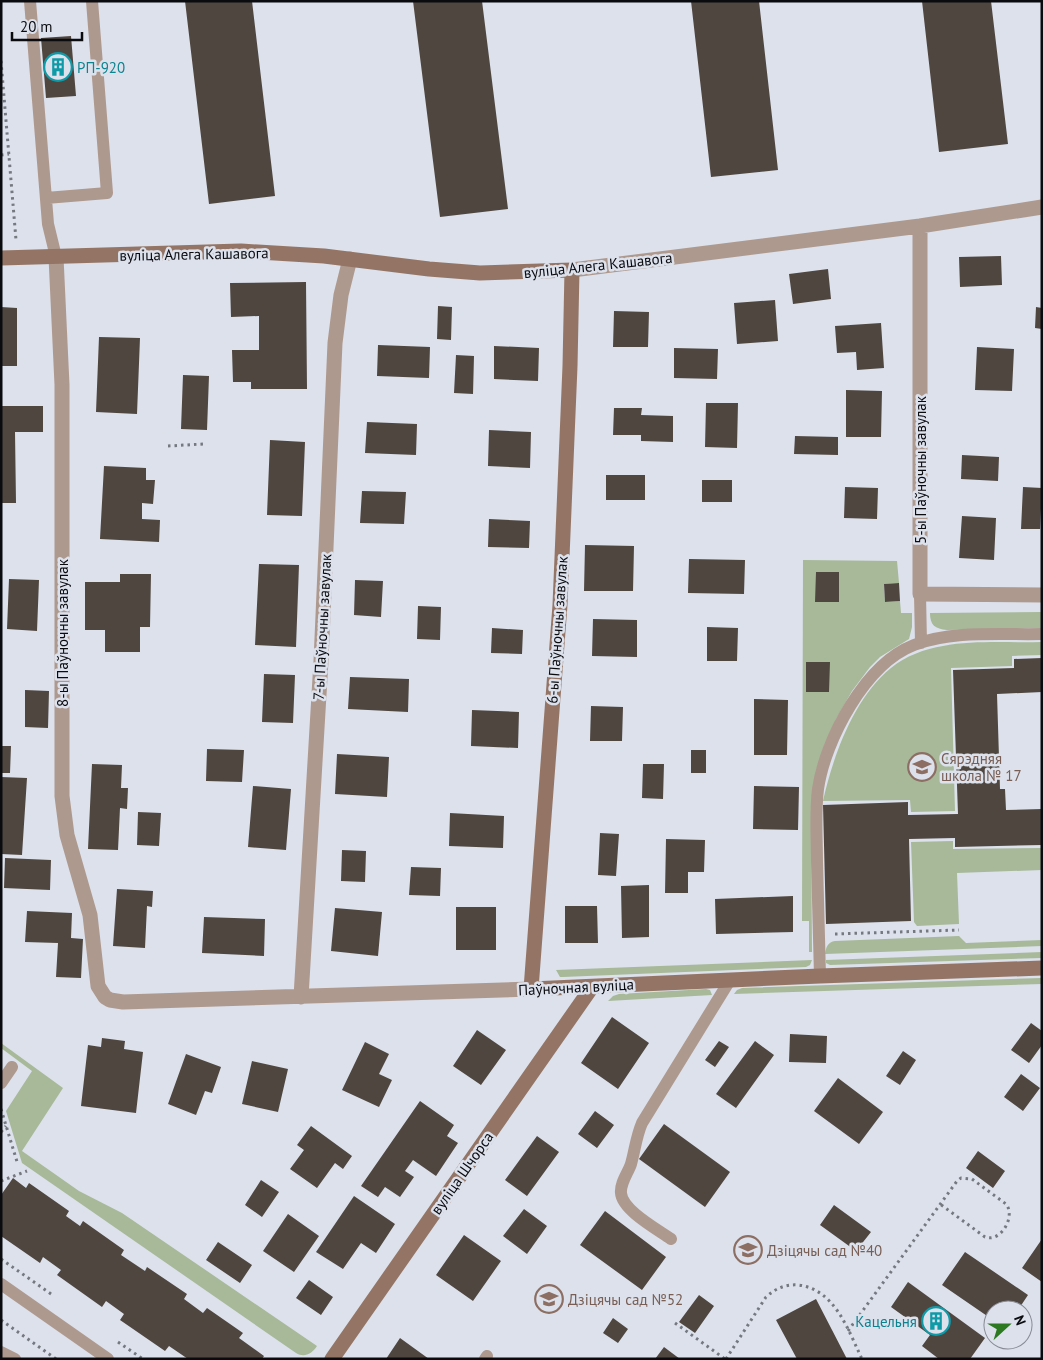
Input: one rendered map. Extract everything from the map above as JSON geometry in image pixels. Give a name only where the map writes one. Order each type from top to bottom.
[{"type":"street","name":"вуліца Алега Кашавога","points":[[1,258],[241,251],[350,259],[480,273],[572,270],[920,226],[1042,207]]},
{"type":"street","name":"5-ы Паўночны завулак","points":[[920,226],[920,594]]},
{"type":"street","name":"8-ы Паўночны завулак","points":[[56,257],[62,394],[62,796],[69,842],[90,915],[96,980],[100,991],[110,1000]]},
{"type":"street","name":"7-ы Паўночны завулак","points":[[301,997],[321,652],[335,344],[341,295],[350,259]]},
{"type":"street","name":"6-ы Паўночны завулак","points":[[531,990],[560,605],[572,270]]},
{"type":"street","points":[[920,594],[1042,595]]},
{"type":"street","name":"Паўночная вуліца","points":[[110,1000],[123,1002],[531,990],[820,976],[1042,968]]},
{"type":"street","name":"вуліца Шчорса","points":[[332,1359],[592,987]]},
{"type":"lane","points":[[30,1],[48,224],[56,257]]},
{"type":"lane","points":[[46,198],[107,193],[92,1]]},
{"type":"lane","points":[[920,594],[921,643]]},
{"type":"lane","points":[[820,976],[816,816],[818,788],[826,760],[858,693],[874,673],[892,657],[921,643],[955,636],[1042,634]]},
{"type":"lane","points":[[671,1239],[629,1208],[623,1201],[621,1192],[630,1170],[637,1134],[642,1123],[730,980]]},
{"type":"lane","points":[[1,1083],[12,1067]]},
{"type":"lane","points":[[1,1284],[108,1359]]},
{"type":"lane","points":[[1,1352],[16,1359]]},
{"type":"path","points":[[1,61],[16,242]]},
{"type":"path","points":[[1,154],[10,154]]},
{"type":"path","points":[[168,446],[203,444]]},
{"type":"path","points":[[819,935],[959,930]]},
{"type":"path","points":[[1,1109],[18,1165]]},
{"type":"path","points":[[1,1132],[6,1125]]},
{"type":"path","points":[[1,1181],[27,1171]]},
{"type":"path","points":[[848,1331],[940,1204],[961,1178],[967,1178],[1006,1204],[1010,1208],[1011,1214],[999,1235],[990,1239],[940,1204]]},
{"type":"path","points":[[675,1323],[726,1359],[766,1297],[774,1290],[784,1286],[793,1284],[804,1286],[821,1293],[834,1307],[862,1359]]},
{"type":"path","points":[[1,1320],[56,1359]]},
{"type":"green space","points":[[803,560],[897,561],[899,583],[884,584],[885,602],[900,601],[901,613],[912,613],[912,627],[909,639],[880,657],[870,667],[852,691],[836,719],[811,818],[812,952],[809,952],[809,921],[802,921]]},
{"type":"green space","points":[[1042,612],[1042,628],[947,630],[934,626],[930,613]]},
{"type":"green space","points":[[980,642],[1042,642],[1042,655],[1012,656],[1012,666],[951,668],[955,811],[911,812],[910,800],[823,801],[839,747],[856,711],[878,680],[891,668],[909,657],[936,647]]},
{"type":"green space","points":[[953,841],[953,849],[1042,848],[1042,870],[957,873],[959,924],[917,926],[914,922],[911,842]]},
{"type":"green space","points":[[959,936],[966,943],[1042,940],[1042,946],[825,954],[828,945],[835,941]]},
{"type":"green space","points":[[1042,952],[1042,958],[830,965],[826,963],[826,960]]},
{"type":"green space","points":[[812,960],[810,965],[806,967],[563,977],[560,977],[556,970]]},
{"type":"green space","points":[[1042,978],[1042,984],[734,994],[742,988]]},
{"type":"green space","points":[[710,990],[712,995],[608,1001],[613,996],[619,994]]},
{"type":"green space","points":[[1,1043],[63,1088],[22,1151],[79,1191],[122,1213],[317,1346],[313,1351],[305,1355],[296,1353],[22,1163],[6,1111],[32,1071],[1,1048]]},
{"type":"building","points":[[185,1],[252,1],[275,196],[209,204]]},
{"type":"building","points":[[413,1],[482,1],[508,209],[440,217]]},
{"type":"building","points":[[691,1],[759,1],[778,170],[711,177]]},
{"type":"building","points":[[922,1],[991,1],[1008,144],[939,152]]},
{"type":"building","name":"РП-920","points":[[71,36],[76,96],[46,98],[41,38]]},
{"type":"building","points":[[1001,256],[1002,285],[960,287],[959,257]]},
{"type":"building","points":[[828,269],[831,299],[793,304],[789,274]]},
{"type":"building","points":[[306,282],[307,389],[251,389],[251,382],[233,382],[232,350],[259,350],[259,316],[231,317],[230,283]]},
{"type":"building","points":[[775,300],[778,341],[737,344],[734,303]]},
{"type":"building","points":[[438,306],[452,307],[451,340],[437,339]]},
{"type":"building","points":[[1,307],[17,308],[17,366],[1,366]]},
{"type":"building","points":[[1036,307],[1042,308],[1042,329],[1035,328]]},
{"type":"building","points":[[614,311],[649,312],[648,347],[613,347]]},
{"type":"building","points":[[881,323],[884,368],[857,370],[856,352],[837,353],[835,326]]},
{"type":"building","points":[[99,337],[140,338],[137,414],[96,412]]},
{"type":"building","points":[[378,345],[430,347],[429,378],[377,376]]},
{"type":"building","points":[[494,346],[539,348],[538,381],[494,379]]},
{"type":"building","points":[[977,347],[1014,349],[1012,391],[975,390]]},
{"type":"building","points":[[674,348],[718,349],[717,379],[674,378]]},
{"type":"building","points":[[456,355],[474,356],[473,394],[454,393]]},
{"type":"building","points":[[183,375],[209,376],[207,430],[181,429]]},
{"type":"building","points":[[846,390],[882,391],[881,437],[846,437]]},
{"type":"building","points":[[706,403],[738,403],[737,448],[705,447]]},
{"type":"building","points":[[1,406],[43,406],[43,432],[15,432],[16,503],[1,503]]},
{"type":"building","points":[[614,408],[642,408],[641,415],[673,416],[673,442],[641,441],[641,435],[613,435]]},
{"type":"building","points":[[367,422],[417,424],[416,455],[365,453]]},
{"type":"building","points":[[489,430],[531,432],[530,468],[488,466]]},
{"type":"building","points":[[795,436],[838,437],[838,455],[794,454]]},
{"type":"building","points":[[270,440],[305,442],[302,516],[267,515]]},
{"type":"building","points":[[962,455],[999,457],[998,481],[961,479]]},
{"type":"building","points":[[104,466],[146,468],[146,480],[155,480],[153,504],[142,503],[142,519],[160,520],[159,542],[100,539]]},
{"type":"building","points":[[606,475],[645,475],[645,500],[606,500]]},
{"type":"building","points":[[702,480],[732,480],[732,502],[702,502]]},
{"type":"building","points":[[845,487],[878,488],[877,519],[844,518]]},
{"type":"building","points":[[1023,487],[1042,488],[1040,529],[1021,529]]},
{"type":"building","points":[[362,491],[406,492],[404,524],[360,523]]},
{"type":"building","points":[[962,516],[996,518],[994,560],[959,558]]},
{"type":"building","points":[[489,519],[530,521],[529,548],[488,547]]},
{"type":"building","points":[[585,545],[634,546],[633,591],[584,591]]},
{"type":"building","points":[[689,559],[745,560],[744,594],[688,593]]},
{"type":"building","points":[[259,564],[299,565],[296,647],[255,645]]},
{"type":"building","points":[[816,572],[839,572],[839,602],[815,602]]},
{"type":"building","points":[[120,574],[151,574],[150,627],[140,627],[140,652],[105,652],[105,630],[85,630],[85,582],[120,582]]},
{"type":"building","points":[[9,579],[39,580],[37,631],[7,629]]},
{"type":"building","points":[[355,580],[383,581],[381,617],[354,615]]},
{"type":"building","points":[[899,583],[900,601],[885,602],[884,584]]},
{"type":"building","points":[[418,606],[441,607],[440,640],[417,639]]},
{"type":"building","points":[[593,619],[637,620],[637,657],[592,656]]},
{"type":"building","points":[[707,627],[738,628],[737,661],[707,661]]},
{"type":"building","points":[[492,628],[523,630],[522,654],[491,653]]},
{"type":"building","points":[[1042,658],[1042,692],[997,694],[1000,789],[1005,789],[1006,810],[1042,809],[1042,845],[955,847],[955,838],[909,839],[911,921],[826,924],[823,805],[908,802],[908,815],[958,814],[953,670],[1014,668],[1014,659]]},
{"type":"building","points":[[806,662],[830,662],[829,692],[806,692]]},
{"type":"building","points":[[264,674],[295,675],[293,723],[262,722]]},
{"type":"building","points":[[350,677],[409,679],[408,712],[348,709]]},
{"type":"building","points":[[25,690],[49,691],[48,728],[25,727]]},
{"type":"building","points":[[754,699],[788,700],[787,755],[754,755]]},
{"type":"building","points":[[591,706],[623,707],[622,741],[590,741]]},
{"type":"building","points":[[472,710],[519,712],[518,748],[471,746]]},
{"type":"building","points":[[1,746],[11,746],[10,773],[1,773]]},
{"type":"building","points":[[207,749],[244,750],[242,782],[206,781]]},
{"type":"building","points":[[691,750],[706,750],[706,773],[691,773]]},
{"type":"building","points":[[337,754],[389,757],[387,797],[335,794]]},
{"type":"building","points":[[92,764],[122,765],[121,788],[128,788],[127,809],[120,808],[118,850],[88,849]]},
{"type":"building","points":[[643,764],[664,764],[663,799],[642,798]]},
{"type":"building","points":[[1,777],[27,778],[22,855],[1,854]]},
{"type":"building","points":[[253,786],[291,789],[286,850],[248,847]]},
{"type":"building","points":[[754,786],[799,787],[798,830],[753,829]]},
{"type":"building","points":[[138,812],[161,813],[159,846],[137,845]]},
{"type":"building","points":[[450,813],[504,816],[503,848],[449,846]]},
{"type":"building","points":[[600,833],[619,834],[616,876],[598,875]]},
{"type":"building","points":[[666,839],[705,840],[704,872],[688,872],[688,893],[665,893]]},
{"type":"building","points":[[342,850],[366,851],[365,882],[341,881]]},
{"type":"building","points":[[5,858],[51,860],[50,890],[4,888]]},
{"type":"building","points":[[411,867],[441,868],[440,896],[409,895]]},
{"type":"building","points":[[649,885],[649,937],[622,938],[621,886]]},
{"type":"building","points":[[117,889],[153,891],[152,907],[147,906],[145,948],[113,946]]},
{"type":"building","points":[[793,896],[793,932],[716,934],[715,899]]},
{"type":"building","points":[[565,906],[597,906],[598,943],[565,943]]},
{"type":"building","points":[[456,907],[496,907],[496,950],[456,950]]},
{"type":"building","points":[[335,908],[382,912],[378,956],[331,951]]},
{"type":"building","points":[[27,911],[72,913],[71,938],[83,939],[81,978],[56,977],[58,943],[25,942]]},
{"type":"building","points":[[204,917],[265,919],[264,956],[202,953]]},
{"type":"building","points":[[612,1017],[649,1043],[618,1089],[581,1063]]},
{"type":"building","points":[[1031,1023],[1042,1031],[1042,1045],[1029,1063],[1011,1050]]},
{"type":"building","points":[[477,1030],[506,1050],[481,1085],[453,1066]]},
{"type":"building","points":[[790,1034],[827,1036],[826,1063],[789,1062]]},
{"type":"building","points":[[102,1038],[125,1041],[124,1049],[143,1052],[136,1113],[81,1106],[88,1045],[101,1047]]},
{"type":"building","points":[[719,1041],[729,1047],[715,1067],[705,1060]]},
{"type":"building","points":[[755,1041],[774,1055],[736,1108],[716,1094]]},
{"type":"building","points":[[365,1042],[389,1054],[379,1074],[392,1080],[379,1107],[342,1090]]},
{"type":"building","points":[[903,1051],[916,1060],[900,1085],[886,1076]]},
{"type":"building","points":[[186,1054],[221,1067],[212,1093],[205,1091],[196,1115],[168,1104]]},
{"type":"building","points":[[252,1061],[288,1069],[278,1112],[242,1104]]},
{"type":"building","points":[[1021,1074],[1040,1088],[1023,1111],[1004,1097]]},
{"type":"building","points":[[838,1078],[883,1112],[859,1144],[814,1111]]},
{"type":"building","points":[[420,1101],[454,1125],[447,1136],[458,1143],[436,1176],[413,1160],[405,1171],[414,1177],[400,1197],[385,1187],[378,1197],[361,1186]]},
{"type":"building","points":[[595,1111],[614,1125],[597,1148],[578,1134]]},
{"type":"building","points":[[664,1124],[730,1172],[705,1207],[639,1159]]},
{"type":"building","points":[[311,1126],[352,1156],[343,1169],[335,1163],[317,1188],[290,1169],[304,1150],[297,1145]]},
{"type":"building","points":[[537,1136],[559,1152],[527,1196],[505,1180]]},
{"type":"building","points":[[978,1151],[1005,1171],[993,1188],[966,1168]]},
{"type":"building","points":[[13,1178],[26,1188],[29,1183],[69,1211],[66,1216],[80,1226],[83,1221],[124,1250],[121,1255],[145,1271],[147,1267],[187,1294],[184,1299],[203,1313],[207,1308],[243,1333],[239,1338],[264,1356],[262,1359],[188,1359],[169,1346],[165,1351],[120,1320],[124,1314],[106,1301],[102,1307],[57,1275],[61,1270],[43,1257],[40,1263],[1,1236],[1,1195]]},
{"type":"building","points":[[261,1180],[279,1192],[262,1217],[245,1205]]},
{"type":"building","points":[[354,1196],[395,1224],[376,1253],[361,1243],[343,1269],[316,1252]]},
{"type":"building","points":[[834,1205],[871,1232],[856,1251],[820,1225]]},
{"type":"building","points":[[524,1209],[547,1226],[527,1254],[503,1236]]},
{"type":"building","points":[[605,1211],[666,1257],[642,1290],[580,1245]]},
{"type":"building","points":[[288,1214],[319,1236],[294,1272],[263,1251]]},
{"type":"building","points":[[464,1235],[501,1261],[473,1301],[436,1275]]},
{"type":"building","points":[[1042,1239],[1042,1282],[1022,1268]]},
{"type":"building","points":[[218,1242],[252,1265],[240,1283],[206,1260]]},
{"type":"building","points":[[965,1252],[1028,1295],[1025,1300],[983,1300],[983,1313],[942,1285]]},
{"type":"building","points":[[309,1280],[333,1297],[321,1315],[296,1298]]},
{"type":"building","name":"Кацельня","points":[[908,1282],[983,1337],[983,1341],[970,1359],[939,1359],[922,1346],[930,1335],[891,1307]]},
{"type":"building","points":[[699,1295],[714,1306],[695,1333],[679,1322]]},
{"type":"building","points":[[816,1299],[847,1359],[797,1359],[776,1320]]},
{"type":"building","points":[[613,1318],[628,1329],[618,1343],[603,1333]]},
{"type":"building","points":[[400,1338],[429,1359],[386,1359]]},
{"type":"building","points":[[664,1347],[680,1359],[655,1359]]},
{"type":"place","name":"РП-920","points":[[58,67]]},
{"type":"place","name":"Сярэдняя школа № 17","points":[[922,767]]},
{"type":"place","name":"Дзіцячы сад №40","points":[[748,1250]]},
{"type":"place","name":"Дзіцячы сад №52","points":[[549,1299]]},
{"type":"place","name":"Кацельня","points":[[936,1321]]}]
